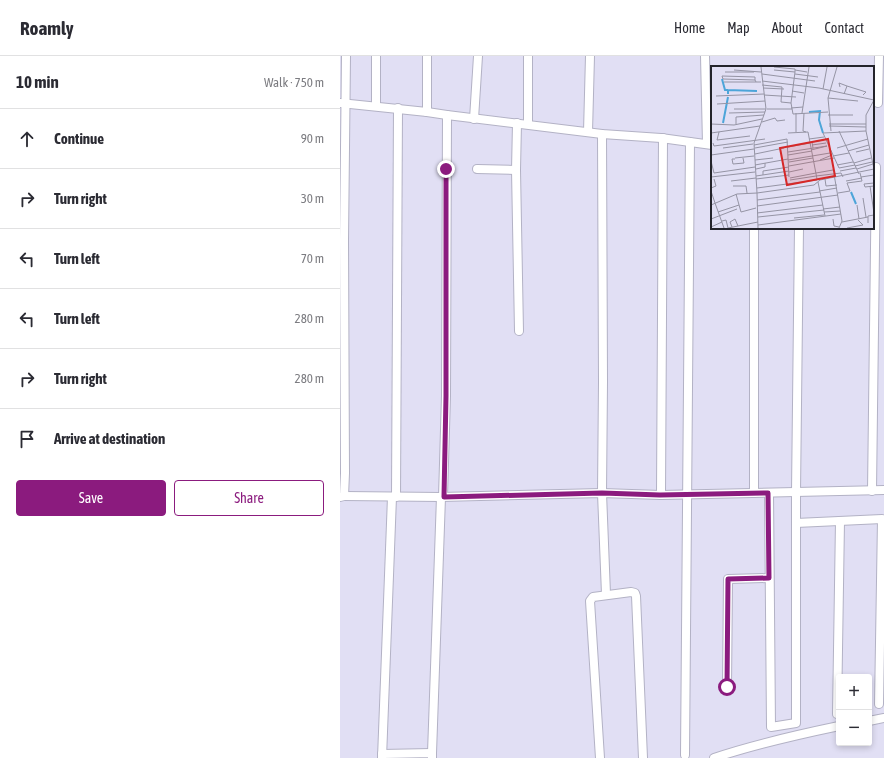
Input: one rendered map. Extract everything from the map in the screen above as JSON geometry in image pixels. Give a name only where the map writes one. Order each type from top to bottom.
[{"type":"street","points":[[346,56],[343,103],[344,240],[342,497],[442,497],[602,493],[660,495],[884,490]]},
{"type":"street","points":[[376,56],[376,106]]},
{"type":"street","points":[[427,112],[428,56]]},
{"type":"street","points":[[474,119],[478,56]]},
{"type":"street","points":[[528,56],[528,124]]},
{"type":"street","points":[[588,132],[590,56]]},
{"type":"street","points":[[343,103],[398,108],[474,119],[528,124],[602,134],[663,138],[709,145],[705,56]]},
{"type":"street","points":[[878,103],[879,56]]},
{"type":"street","points":[[398,108],[394,497],[382,756],[432,756],[446,388],[447,115]]},
{"type":"street","points":[[517,123],[516,170],[519,331]]},
{"type":"street","points":[[602,134],[602,493],[606,594]]},
{"type":"street","points":[[660,495],[663,138]]},
{"type":"street","points":[[685,755],[690,142]]},
{"type":"street","points":[[872,491],[878,167]]},
{"type":"street","points":[[477,169],[516,170]]},
{"type":"street","points":[[754,229],[754,493]]},
{"type":"street","points":[[768,493],[771,727],[796,722],[796,492],[799,229]]},
{"type":"street","points":[[796,522],[882,519],[879,704]]},
{"type":"street","points":[[837,710],[840,521]]},
{"type":"street","points":[[727,687],[728,579],[769,578]]},
{"type":"street","points":[[600,758],[590,601],[593,597],[606,594],[632,592],[636,596],[643,758]]},
{"type":"street","points":[[872,720],[884,718]]},
{"type":"street","points":[[714,758],[758,744],[836,727]]},
{"type":"route","points":[[446,169],[446,396],[444,497],[602,493],[660,495],[768,493],[769,578],[728,579],[727,687]]}]
